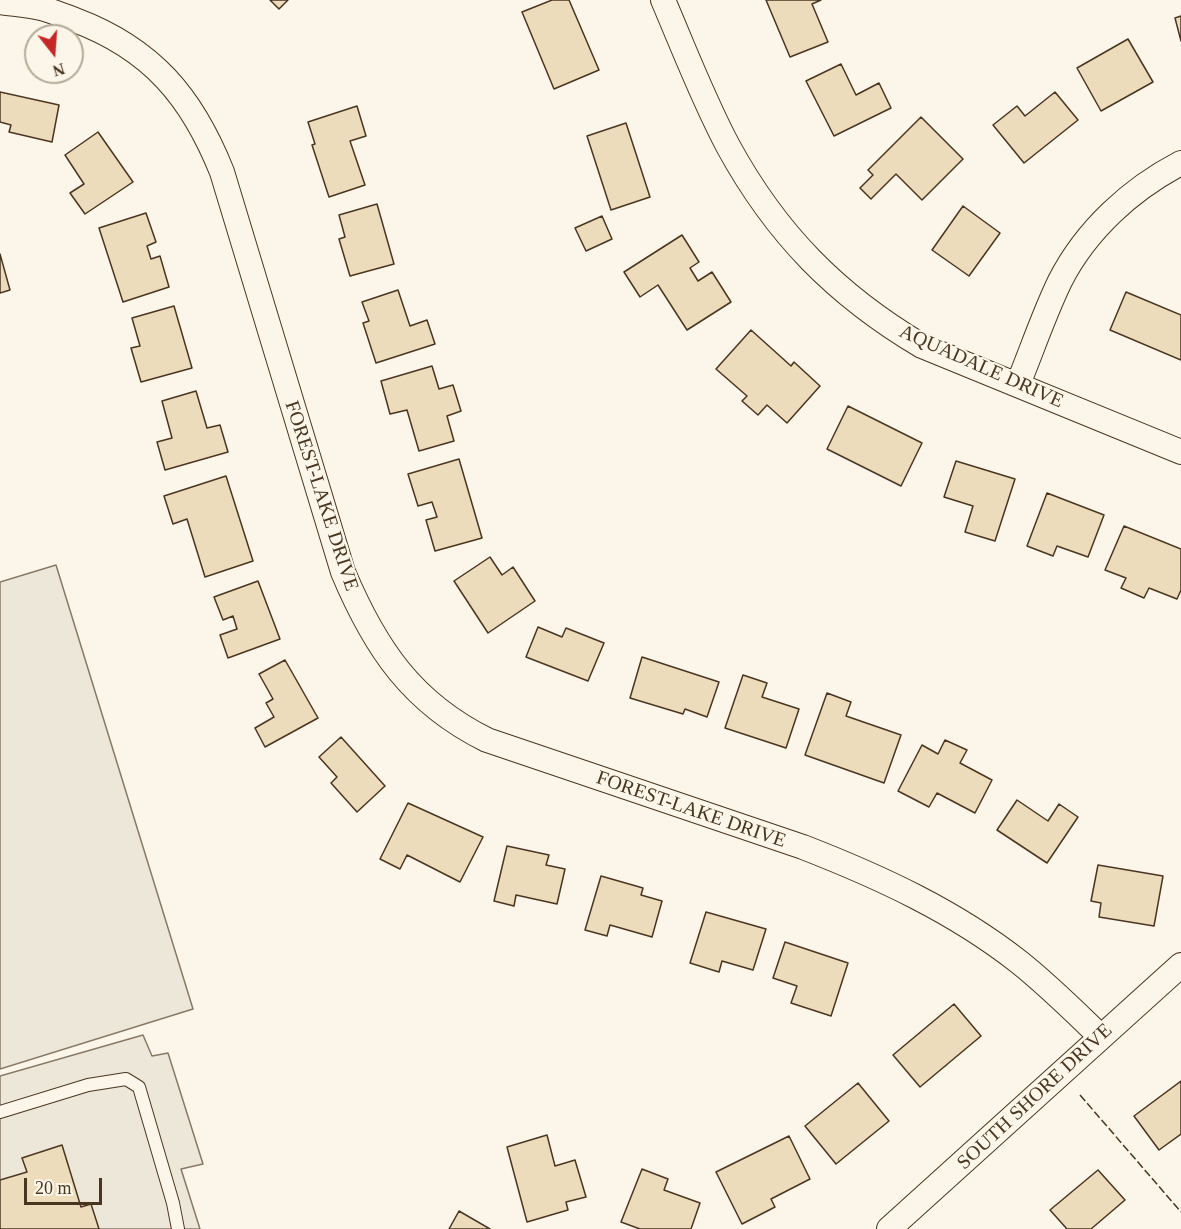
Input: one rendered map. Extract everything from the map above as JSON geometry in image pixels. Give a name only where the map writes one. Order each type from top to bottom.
[{"type":"street","name":"AQUADALE DRIVE","points":[[663,0],[727,145],[754,190],[790,238],[814,265],[843,291],[891,327],[922,346],[1181,452]]},
{"type":"street","name":"FOREST-LAKE DRIVE","points":[[0,2],[42,8],[103,31],[137,52],[156,68],[189,106],[209,140],[222,172],[343,572],[372,635],[391,662],[429,703],[447,717],[487,740],[803,848],[855,867],[915,895],[969,927],[1018,962],[1058,995],[1100,1036]]},
{"type":"street","points":[[1018,384],[1060,281],[1089,238],[1112,211],[1138,189],[1181,163]]},
{"type":"street","name":"SOUTH SHORE DRIVE","points":[[889,1229],[1181,965]]},
{"type":"lane","points":[[0,1112],[88,1085],[126,1079],[139,1087],[173,1203],[178,1229]]},
{"type":"shaded area","points":[[56,565],[193,1009],[0,1069],[0,582]]},
{"type":"shaded area","points":[[143,1035],[152,1056],[168,1053],[203,1164],[181,1169],[200,1229],[0,1229],[0,1076]]},
{"type":"building","points":[[270,0],[288,0],[279,9]]},
{"type":"building","points":[[552,0],[569,0],[599,70],[554,89],[522,12]]},
{"type":"building","points":[[766,0],[821,0],[812,4],[828,42],[790,57]]},
{"type":"building","points":[[1181,16],[1181,41],[1175,18]]},
{"type":"building","points":[[1128,39],[1153,82],[1101,111],[1077,68]]},
{"type":"building","points":[[841,64],[856,95],[879,83],[891,108],[834,136],[806,81]]},
{"type":"building","points":[[0,92],[59,105],[52,142],[9,132],[11,125],[0,122]]},
{"type":"building","points":[[1055,92],[1078,120],[1024,163],[993,125],[1017,106],[1025,116]]},
{"type":"building","points":[[357,106],[366,136],[350,141],[365,185],[329,197],[312,145],[315,144],[308,122]]},
{"type":"building","points":[[921,117],[963,159],[922,200],[896,174],[871,199],[860,188],[873,175],[868,170]]},
{"type":"building","points":[[626,123],[650,197],[611,210],[587,136]]},
{"type":"building","points":[[98,132],[133,182],[85,214],[70,193],[84,184],[65,155]]},
{"type":"building","points":[[377,204],[394,264],[350,276],[339,239],[345,237],[339,215]]},
{"type":"building","points":[[963,206],[1000,233],[969,276],[932,250]]},
{"type":"building","points":[[146,213],[156,242],[147,246],[151,259],[160,256],[169,287],[123,302],[99,228]]},
{"type":"building","points":[[602,216],[612,239],[586,251],[575,228]]},
{"type":"building","points":[[682,235],[699,262],[690,268],[698,281],[712,272],[731,302],[687,330],[658,285],[640,297],[624,272]]},
{"type":"building","points":[[0,254],[10,290],[0,293]]},
{"type":"building","points":[[398,290],[410,326],[427,320],[435,344],[376,363],[363,323],[369,321],[362,302]]},
{"type":"building","points":[[1126,292],[1181,315],[1181,360],[1110,330]]},
{"type":"building","points":[[174,306],[192,368],[141,382],[131,348],[140,346],[132,318]]},
{"type":"building","points":[[751,330],[791,366],[794,362],[820,386],[787,423],[767,405],[758,415],[742,401],[747,396],[716,369]]},
{"type":"building","points":[[432,366],[439,389],[453,385],[461,411],[447,416],[454,441],[419,451],[407,410],[390,414],[381,381]]},
{"type":"building","points":[[196,391],[207,428],[220,425],[228,452],[165,470],[157,442],[172,438],[162,401]]},
{"type":"building","points":[[848,406],[922,443],[901,486],[827,449]]},
{"type":"building","points":[[459,459],[482,538],[435,551],[426,520],[437,517],[432,502],[418,506],[408,474]]},
{"type":"building","points":[[956,461],[1015,479],[995,541],[965,532],[973,506],[944,497]]},
{"type":"building","points":[[226,476],[253,561],[205,577],[187,519],[173,524],[164,496]]},
{"type":"building","points":[[1047,493],[1104,515],[1088,557],[1057,546],[1053,556],[1027,546]]},
{"type":"building","points":[[1124,526],[1181,549],[1181,590],[1177,599],[1149,588],[1144,598],[1121,588],[1126,578],[1105,570]]},
{"type":"building","points":[[490,557],[502,575],[513,567],[535,601],[488,633],[454,581]]},
{"type":"building","points":[[258,581],[280,639],[228,658],[220,635],[237,629],[233,616],[223,620],[214,597]]},
{"type":"building","points":[[538,627],[562,637],[566,628],[604,643],[588,681],[526,657]]},
{"type":"building","points":[[642,657],[719,682],[707,717],[685,709],[683,714],[630,698]]},
{"type":"building","points":[[285,660],[318,718],[265,747],[255,728],[274,717],[266,703],[273,699],[259,674]]},
{"type":"building","points":[[743,675],[767,683],[762,697],[799,709],[786,748],[725,728]]},
{"type":"building","points":[[827,693],[851,702],[846,716],[901,735],[884,783],[805,755]]},
{"type":"building","points":[[341,737],[385,786],[357,812],[331,783],[337,777],[319,757]]},
{"type":"building","points":[[945,740],[967,750],[960,763],[992,780],[975,813],[937,793],[929,807],[898,791],[922,745],[938,754]]},
{"type":"building","points":[[1017,800],[1048,821],[1059,804],[1078,817],[1047,863],[997,830]]},
{"type":"building","points":[[408,803],[483,837],[460,882],[407,855],[400,869],[380,859]]},
{"type":"building","points":[[507,846],[549,855],[546,865],[565,869],[557,904],[516,895],[514,906],[494,901]]},
{"type":"building","points":[[1098,865],[1163,876],[1154,926],[1099,917],[1101,903],[1091,901]]},
{"type":"building","points":[[601,876],[643,888],[641,895],[662,901],[652,937],[610,925],[607,936],[585,930]]},
{"type":"building","points":[[706,912],[766,929],[753,970],[722,961],[719,972],[690,963]]},
{"type":"building","points":[[785,942],[848,963],[831,1016],[791,1003],[797,986],[773,978]]},
{"type":"building","points":[[954,1004],[981,1036],[920,1087],[893,1055]]},
{"type":"building","points":[[1181,1081],[1181,1134],[1159,1150],[1134,1116]]},
{"type":"building","points":[[858,1083],[889,1121],[836,1164],[805,1126]]},
{"type":"building","points":[[547,1135],[555,1166],[575,1160],[586,1197],[566,1202],[568,1210],[527,1222],[507,1147]]},
{"type":"building","points":[[789,1136],[810,1179],[771,1199],[775,1207],[742,1224],[716,1172]]},
{"type":"building","points":[[62,1145],[81,1207],[91,1204],[99,1229],[0,1229],[0,1180],[27,1172],[22,1158]]},
{"type":"building","points":[[642,1169],[668,1179],[664,1190],[700,1203],[691,1229],[640,1229],[621,1222]]},
{"type":"building","points":[[1098,1170],[1125,1200],[1091,1229],[1067,1229],[1050,1210]]},
{"type":"building","points":[[459,1211],[490,1229],[449,1229]]},
{"type":"fence","points":[[1080,1095],[1181,1212]]}]
